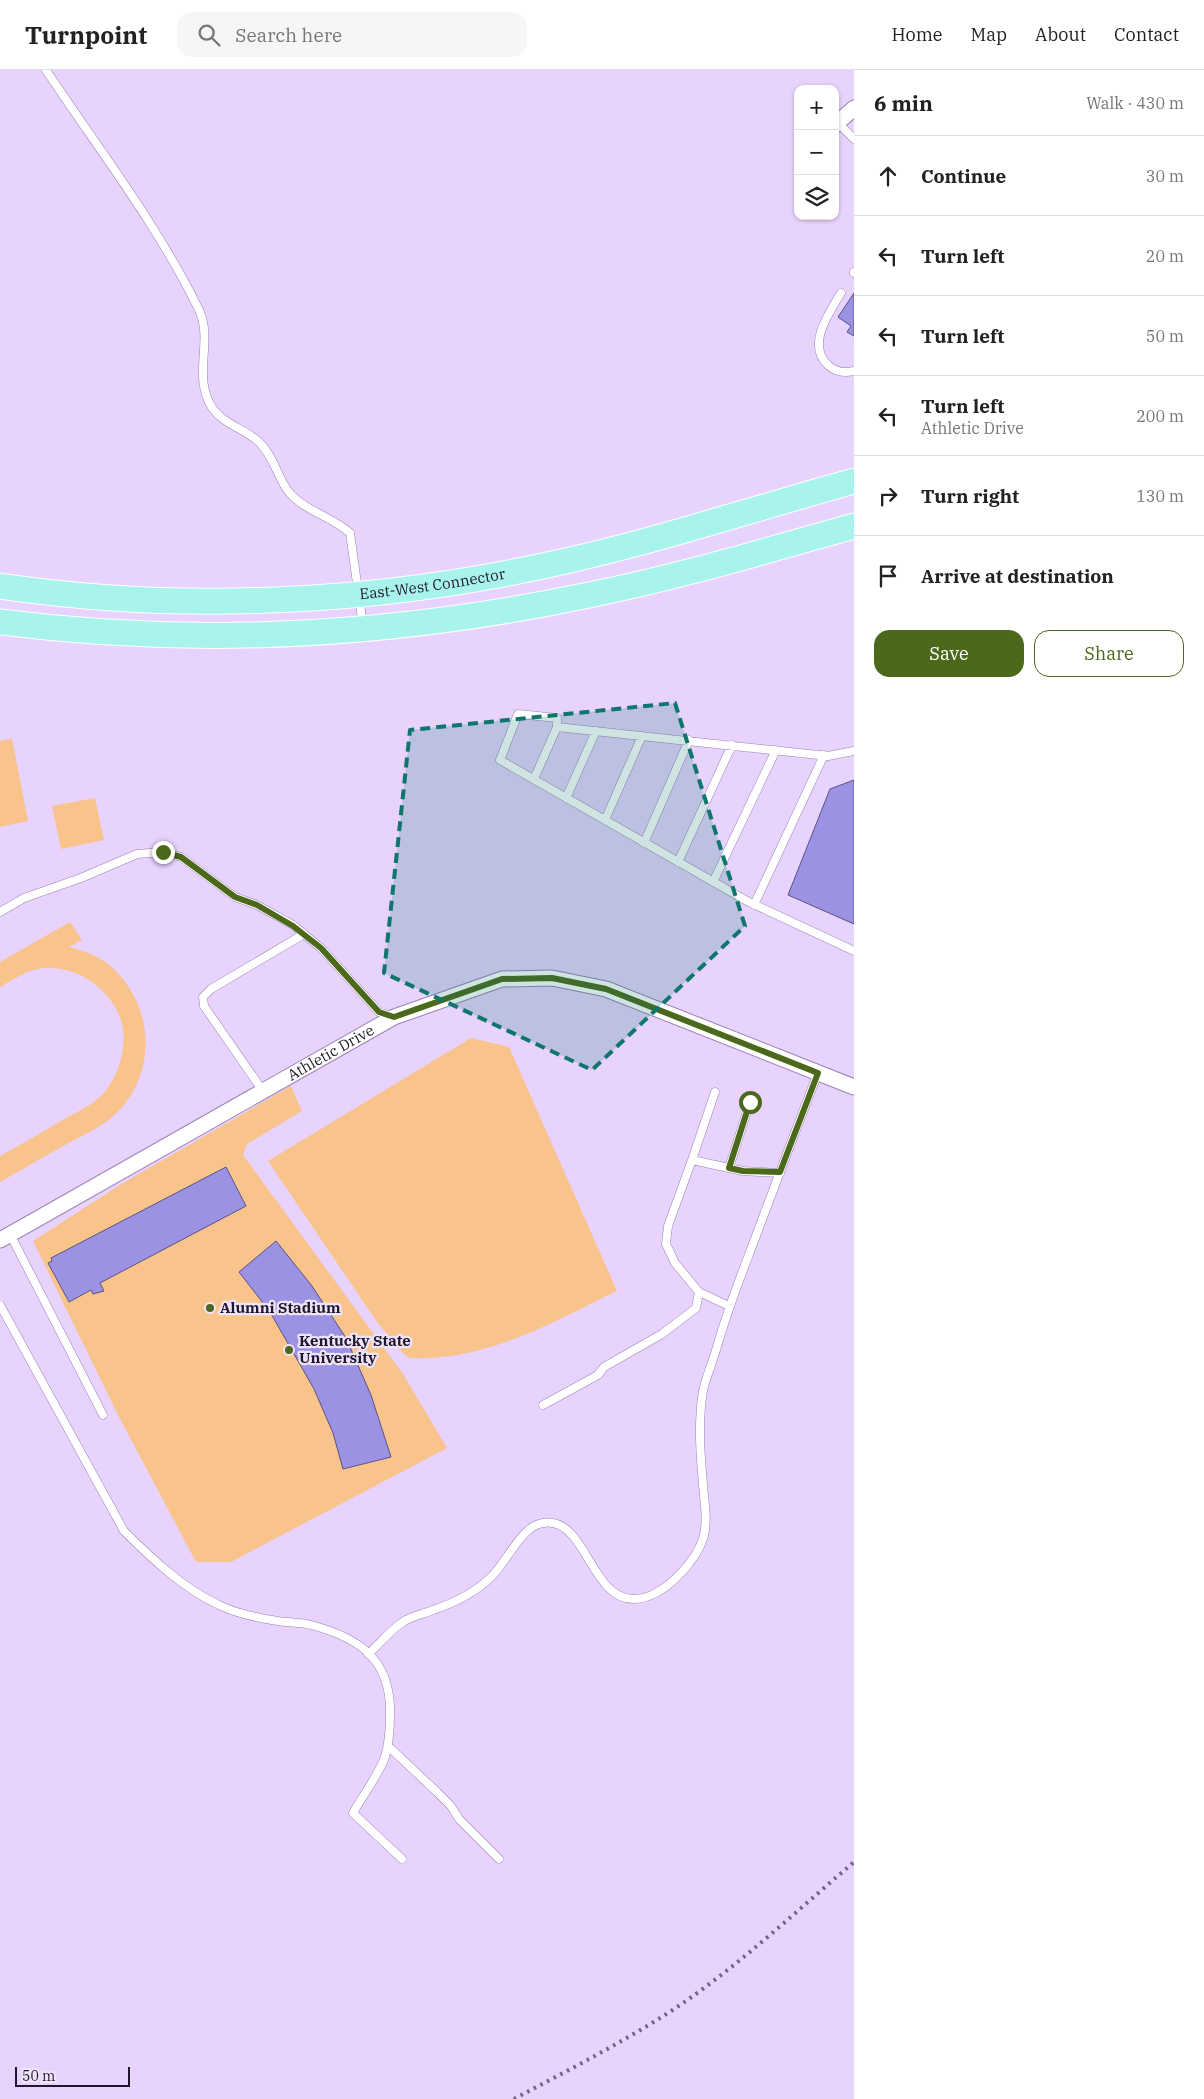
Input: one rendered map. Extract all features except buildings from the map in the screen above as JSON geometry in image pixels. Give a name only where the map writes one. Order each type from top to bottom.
[{"type":"main road","name":"East-West Connector","points":[[0,586],[64,593],[175,600],[283,599],[360,594],[438,584],[566,561],[854,481]]},
{"type":"main road","points":[[0,622],[46,628],[158,635],[269,635],[364,629],[483,615],[585,596],[684,572],[854,526]]},
{"type":"street","points":[[839,122],[854,108]]},
{"type":"street","name":"Athletic Drive","points":[[5,1237],[394,1017],[502,979],[552,978],[606,989],[854,1087]]},
{"type":"lane","points":[[46,70],[171,258],[200,312],[205,339],[202,362],[204,391],[213,408],[222,420],[259,442],[288,490],[302,504],[339,523],[350,533],[364,629]]},
{"type":"lane","points":[[839,126],[854,139]]},
{"type":"lane","points":[[841,294],[823,326],[819,349],[826,364],[832,368],[839,372],[854,371]]},
{"type":"lane","points":[[534,779],[557,727],[557,718],[518,714],[500,760],[754,905],[854,951]]},
{"type":"lane","points":[[557,727],[824,755],[854,751]]},
{"type":"lane","points":[[566,798],[596,731]]},
{"type":"lane","points":[[605,820],[642,736]]},
{"type":"lane","points":[[644,842],[689,740]]},
{"type":"lane","points":[[678,862],[732,746]]},
{"type":"lane","points":[[713,882],[776,750]]},
{"type":"lane","points":[[754,905],[824,755]]},
{"type":"lane","points":[[0,912],[24,898],[81,878],[138,854],[163,852],[181,857],[235,897],[257,905],[293,926],[321,948],[379,1012],[394,1017]]},
{"type":"lane","points":[[263,1091],[204,1006],[203,997],[210,989],[304,934]]},
{"type":"lane","points":[[368,1654],[404,1621],[456,1602],[479,1587],[491,1577],[525,1531],[536,1524],[545,1522],[556,1523],[568,1530],[606,1586],[625,1598],[633,1600],[651,1596],[684,1570],[697,1552],[704,1536],[706,1518],[699,1434],[704,1389],[729,1306],[818,1073]]},
{"type":"lane","points":[[715,1092],[668,1226],[666,1244],[675,1263],[699,1292],[729,1306]]},
{"type":"lane","points":[[729,1168],[750,1102]]},
{"type":"lane","points":[[692,1160],[743,1171],[780,1172]]},
{"type":"lane","points":[[5,1237],[103,1415]]},
{"type":"lane","points":[[542,1405],[598,1375],[604,1367],[662,1334],[696,1308],[699,1292]]},
{"type":"lane","points":[[0,1305],[124,1531],[153,1561],[218,1605],[238,1613],[276,1621],[310,1625],[345,1637],[376,1660],[384,1672],[391,1700],[388,1746],[384,1758],[353,1813],[402,1859]]},
{"type":"lane","points":[[388,1746],[451,1806],[459,1819],[499,1859]]},
{"type":"highlighted area","points":[[675,703],[745,926],[592,1070],[384,973],[410,730]]},
{"type":"shaded area","points":[[12,739],[28,821],[0,827],[0,741]]},
{"type":"shaded area","points":[[95,798],[104,840],[61,849],[52,806]]},
{"type":"shaded area","points":[[70,922],[82,940],[69,947],[100,958],[116,971],[134,995],[145,1029],[146,1044],[140,1075],[126,1102],[116,1114],[103,1124],[0,1182],[0,1156],[96,1101],[109,1086],[120,1063],[124,1037],[119,1015],[112,1002],[90,981],[77,974],[48,968],[30,971],[0,987],[0,962]]},
{"type":"shaded area","points":[[471,1038],[509,1047],[617,1291],[542,1327],[491,1347],[437,1358],[409,1358],[377,1322],[268,1161]]},
{"type":"shaded area","name":"Alumni Stadium","points":[[291,1086],[302,1111],[247,1144],[243,1155],[403,1374],[447,1448],[231,1562],[196,1562],[118,1415],[33,1241],[123,1183]]},
{"type":"railway","points":[[514,2099],[623,2040],[686,2001],[751,1951],[854,1862]]},
{"type":"place","name":"Alumni Stadium","points":[[210,1308]]},
{"type":"place","name":"Kentucky State University","points":[[289,1350]]},
{"type":"route","points":[[163,852],[181,857],[235,897],[257,905],[293,926],[321,948],[353,981],[379,1012],[394,1017],[502,979],[552,978],[606,989],[818,1073],[780,1172],[743,1171],[729,1168],[750,1102]]}]
